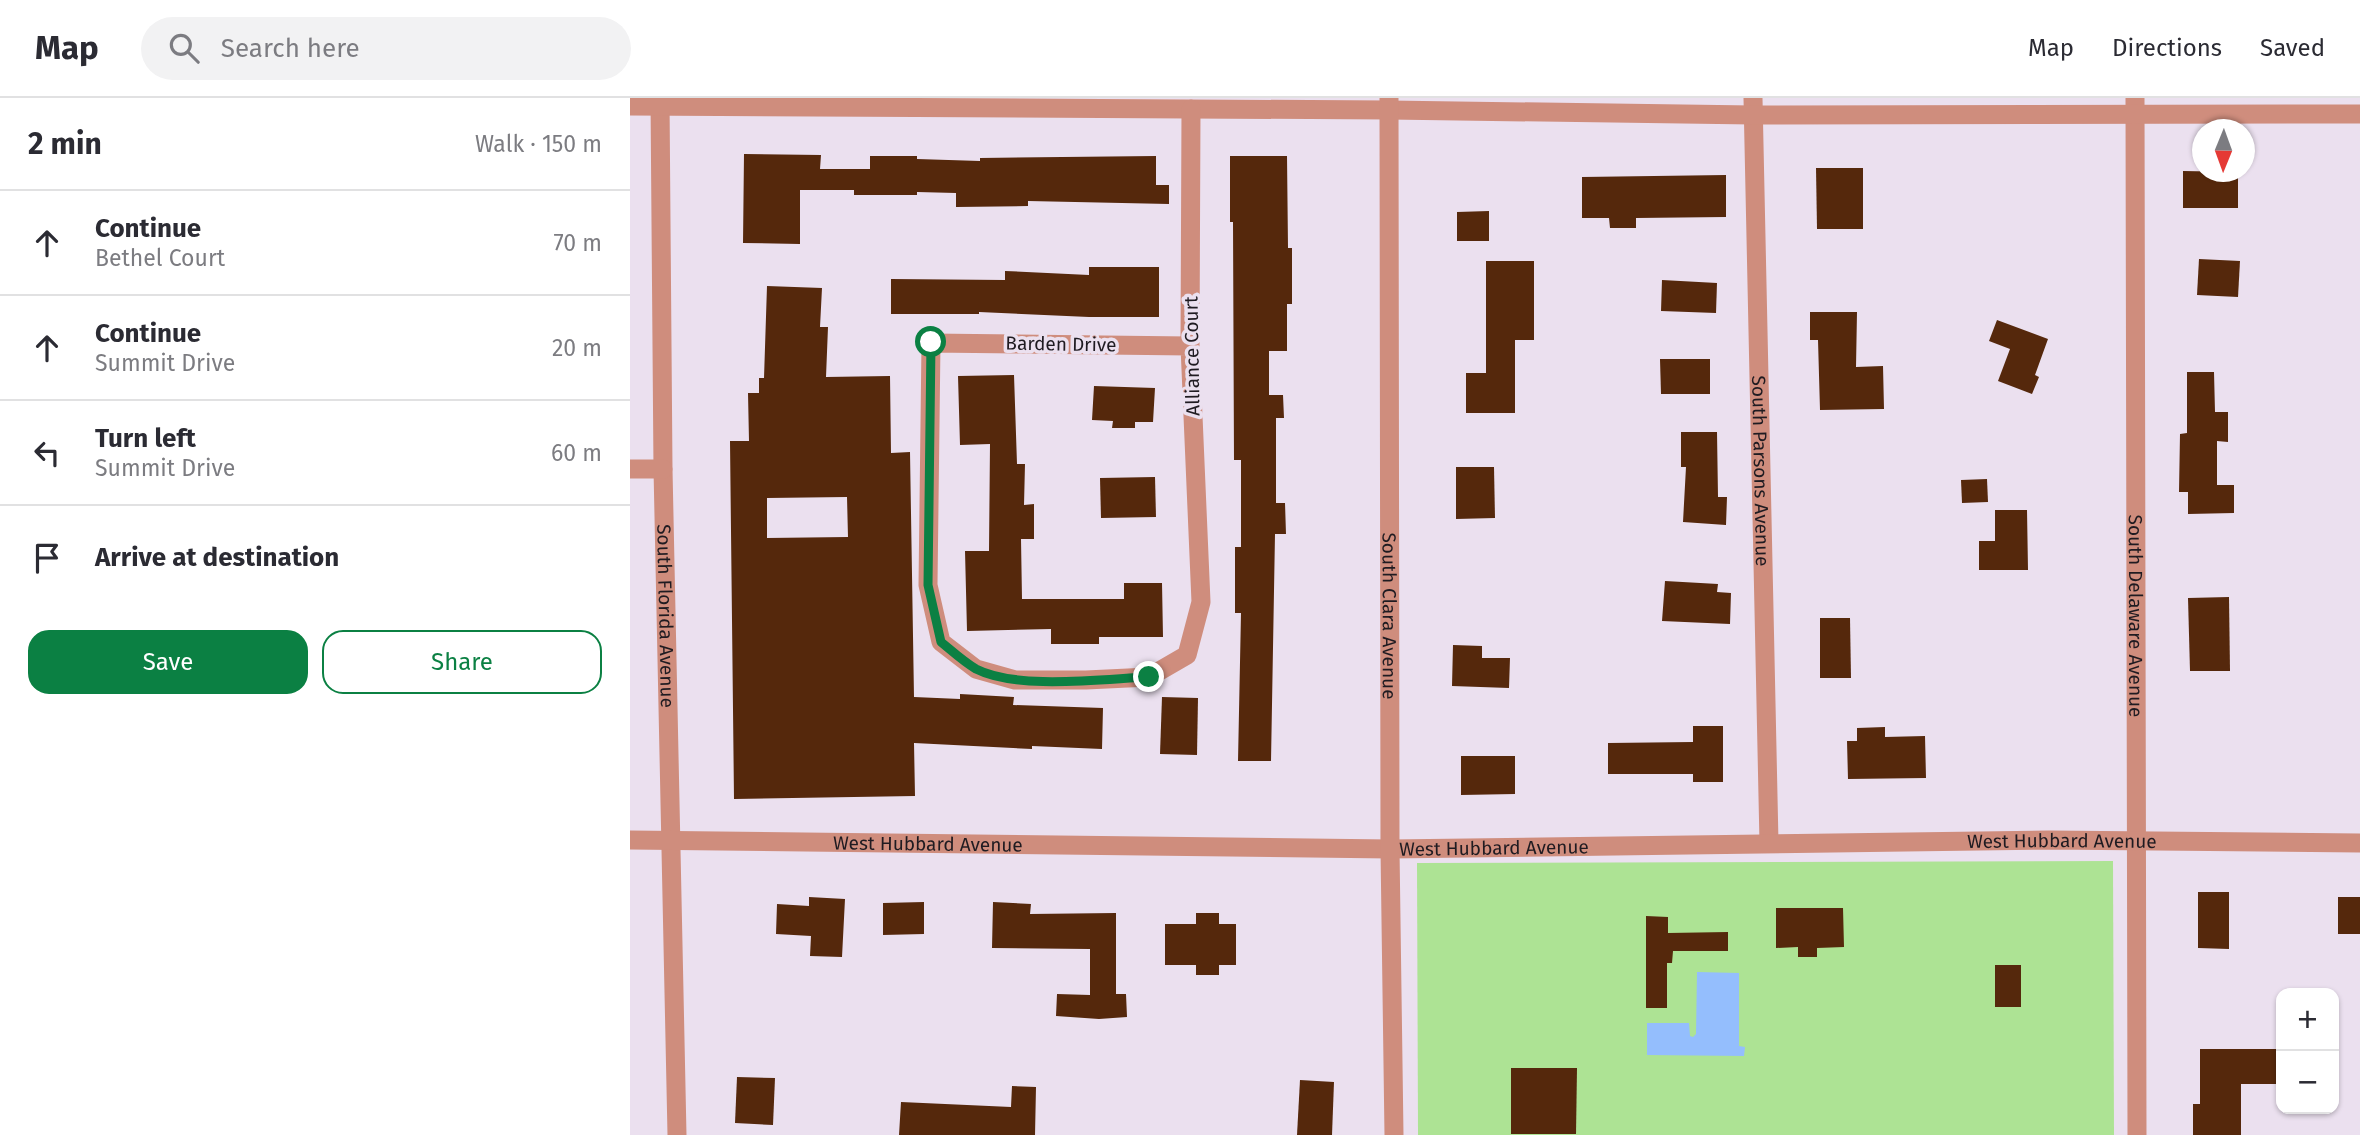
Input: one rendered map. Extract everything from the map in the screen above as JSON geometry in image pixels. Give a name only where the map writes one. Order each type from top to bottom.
[{"type":"street","points":[[630,106],[660,102],[977,103],[1191,109],[1389,104],[2135,106],[2360,114]]},
{"type":"street","name":"South Florida Avenue","points":[[660,102],[663,469],[677,1135]]},
{"type":"street","name":"South Clara Avenue","points":[[1389,104],[1390,849],[1394,1135]]},
{"type":"street","name":"South Delaware Avenue","points":[[2135,106],[2137,1135]]},
{"type":"street","name":"South Parsons Avenue","points":[[1753,107],[1769,843]]},
{"type":"street","name":"Alliance Court","points":[[931,342],[928,585],[941,642],[976,669],[1015,680],[1149,677],[1187,655],[1201,602],[1190,346],[1191,109]]},
{"type":"street","name":"Barden Drive","points":[[931,342],[1190,346]]},
{"type":"street","points":[[630,469],[663,469]]},
{"type":"street","name":"West Hubbard Avenue","points":[[630,840],[1390,849],[2136,839],[2360,843]]},
{"type":"green space","points":[[2113,861],[2114,1135],[1418,1135],[1417,863]]},
{"type":"water","points":[[1697,972],[1739,973],[1739,1046],[1745,1047],[1744,1056],[1647,1055],[1647,1023],[1689,1023],[1690,1036],[1696,1034]]},
{"type":"building","points":[[744,154],[821,155],[820,169],[870,169],[870,156],[917,156],[917,159],[980,161],[980,158],[1156,156],[1156,185],[1169,185],[1169,204],[1028,201],[1028,206],[956,207],[956,193],[854,195],[854,190],[800,190],[800,244],[743,243]]},
{"type":"building","points":[[1230,156],[1287,156],[1288,248],[1292,248],[1292,304],[1287,304],[1287,351],[1269,351],[1269,395],[1283,395],[1284,418],[1276,418],[1276,503],[1285,503],[1286,534],[1275,534],[1271,761],[1238,761],[1241,613],[1235,613],[1235,547],[1241,547],[1241,460],[1234,460],[1233,222],[1230,222]]},
{"type":"building","points":[[1816,168],[1863,168],[1863,229],[1817,229]]},
{"type":"building","points":[[2183,171],[2192,171],[2192,182],[2238,182],[2238,208],[2183,208]]},
{"type":"building","points":[[1726,175],[1726,217],[1636,218],[1636,228],[1610,228],[1609,218],[1582,218],[1582,177]]},
{"type":"building","points":[[1489,211],[1489,241],[1457,241],[1457,212]]},
{"type":"building","points":[[2199,259],[2240,261],[2238,297],[2197,295]]},
{"type":"building","points":[[1486,261],[1534,261],[1534,340],[1515,340],[1515,413],[1466,413],[1466,373],[1486,373]]},
{"type":"building","points":[[1089,267],[1159,267],[1159,317],[979,312],[891,314],[891,279],[1005,280],[1005,271],[1089,275]]},
{"type":"building","points":[[1662,280],[1717,283],[1716,313],[1661,311]]},
{"type":"building","points":[[767,286],[822,288],[820,327],[828,327],[826,377],[890,376],[891,453],[910,452],[914,697],[960,699],[960,694],[1014,697],[1013,705],[1103,708],[1102,749],[1032,746],[1032,749],[914,743],[915,796],[734,799],[730,441],[749,441],[748,393],[759,393],[759,378],[764,378]],"holes":[[[847,497],[848,537],[767,538],[767,498]]]},
{"type":"building","points":[[1810,312],[1857,312],[1856,367],[1883,366],[1884,409],[1820,410],[1818,340],[1810,340]]},
{"type":"building","points":[[1997,320],[2048,339],[2035,375],[2039,377],[2032,394],[1998,381],[2010,349],[1989,341]]},
{"type":"building","points":[[1660,359],[1710,359],[1710,394],[1661,394]]},
{"type":"building","points":[[2187,372],[2214,372],[2215,412],[2228,412],[2228,442],[2217,441],[2217,485],[2234,485],[2234,513],[2188,514],[2188,492],[2179,492],[2180,434],[2187,433]]},
{"type":"building","points":[[1014,375],[1017,464],[1025,464],[1024,505],[1034,504],[1034,539],[1021,539],[1022,599],[1124,599],[1124,583],[1162,583],[1163,637],[1099,637],[1099,644],[1051,644],[1051,629],[967,631],[965,551],[989,551],[990,444],[960,445],[958,376]]},
{"type":"building","points":[[1094,386],[1155,388],[1153,422],[1135,422],[1135,428],[1112,428],[1113,421],[1092,420]]},
{"type":"building","points":[[1681,432],[1717,432],[1718,497],[1727,497],[1726,525],[1683,522],[1686,467],[1681,467]]},
{"type":"building","points":[[1456,467],[1494,467],[1495,518],[1456,519]]},
{"type":"building","points":[[1155,477],[1156,517],[1101,518],[1100,478]]},
{"type":"building","points":[[1987,479],[1988,502],[1962,503],[1961,480]]},
{"type":"building","points":[[1995,510],[2027,510],[2028,570],[1979,570],[1979,541],[1995,541]]},
{"type":"building","points":[[1665,581],[1718,584],[1717,592],[1731,593],[1730,624],[1662,621]]},
{"type":"building","points":[[2229,597],[2230,671],[2190,671],[2188,598]]},
{"type":"building","points":[[1820,618],[1850,618],[1851,678],[1820,678]]},
{"type":"building","points":[[1453,645],[1482,646],[1482,658],[1510,658],[1509,688],[1452,686]]},
{"type":"building","points":[[1162,697],[1198,698],[1197,755],[1160,754]]},
{"type":"building","points":[[1693,726],[1723,726],[1723,782],[1693,782],[1693,774],[1608,774],[1608,743],[1693,742]]},
{"type":"building","points":[[1885,727],[1885,737],[1925,736],[1926,778],[1848,779],[1847,741],[1857,741],[1857,728]]},
{"type":"building","points":[[1461,756],[1515,756],[1515,794],[1461,795]]},
{"type":"building","points":[[2198,892],[2229,892],[2229,949],[2198,948]]},
{"type":"building","points":[[809,897],[845,899],[842,957],[810,956],[811,936],[776,934],[777,904],[809,906]]},
{"type":"building","points":[[2338,897],[2360,897],[2360,934],[2338,934]]},
{"type":"building","points":[[924,902],[924,934],[883,935],[883,903]]},
{"type":"building","points":[[993,902],[1031,904],[1030,914],[1116,913],[1116,994],[1126,994],[1127,1017],[1099,1019],[1056,1016],[1057,994],[1090,995],[1090,949],[992,948]]},
{"type":"building","points":[[1776,908],[1843,908],[1844,947],[1817,948],[1817,957],[1798,957],[1798,947],[1776,948]]},
{"type":"building","points":[[1196,913],[1219,913],[1219,924],[1236,924],[1236,965],[1219,965],[1219,975],[1196,975],[1196,965],[1165,965],[1165,924],[1196,924]]},
{"type":"building","points":[[1646,916],[1668,917],[1668,933],[1728,932],[1728,951],[1673,951],[1672,963],[1667,963],[1667,1008],[1646,1008]]},
{"type":"building","points":[[1995,965],[2021,965],[2021,1007],[1995,1007]]},
{"type":"building","points":[[2200,1049],[2276,1049],[2276,1084],[2241,1084],[2241,1135],[2193,1135],[2193,1104],[2200,1104]]},
{"type":"building","points":[[1511,1068],[1577,1068],[1576,1134],[1511,1134]]},
{"type":"building","points":[[737,1077],[775,1078],[773,1125],[735,1123]]},
{"type":"building","points":[[1300,1080],[1334,1082],[1332,1135],[1297,1135]]},
{"type":"building","points":[[1012,1086],[1036,1087],[1035,1135],[899,1135],[901,1102],[1011,1107]]},
{"type":"route","points":[[931,342],[928,585],[941,642],[976,669],[1015,680],[1149,677]]}]
